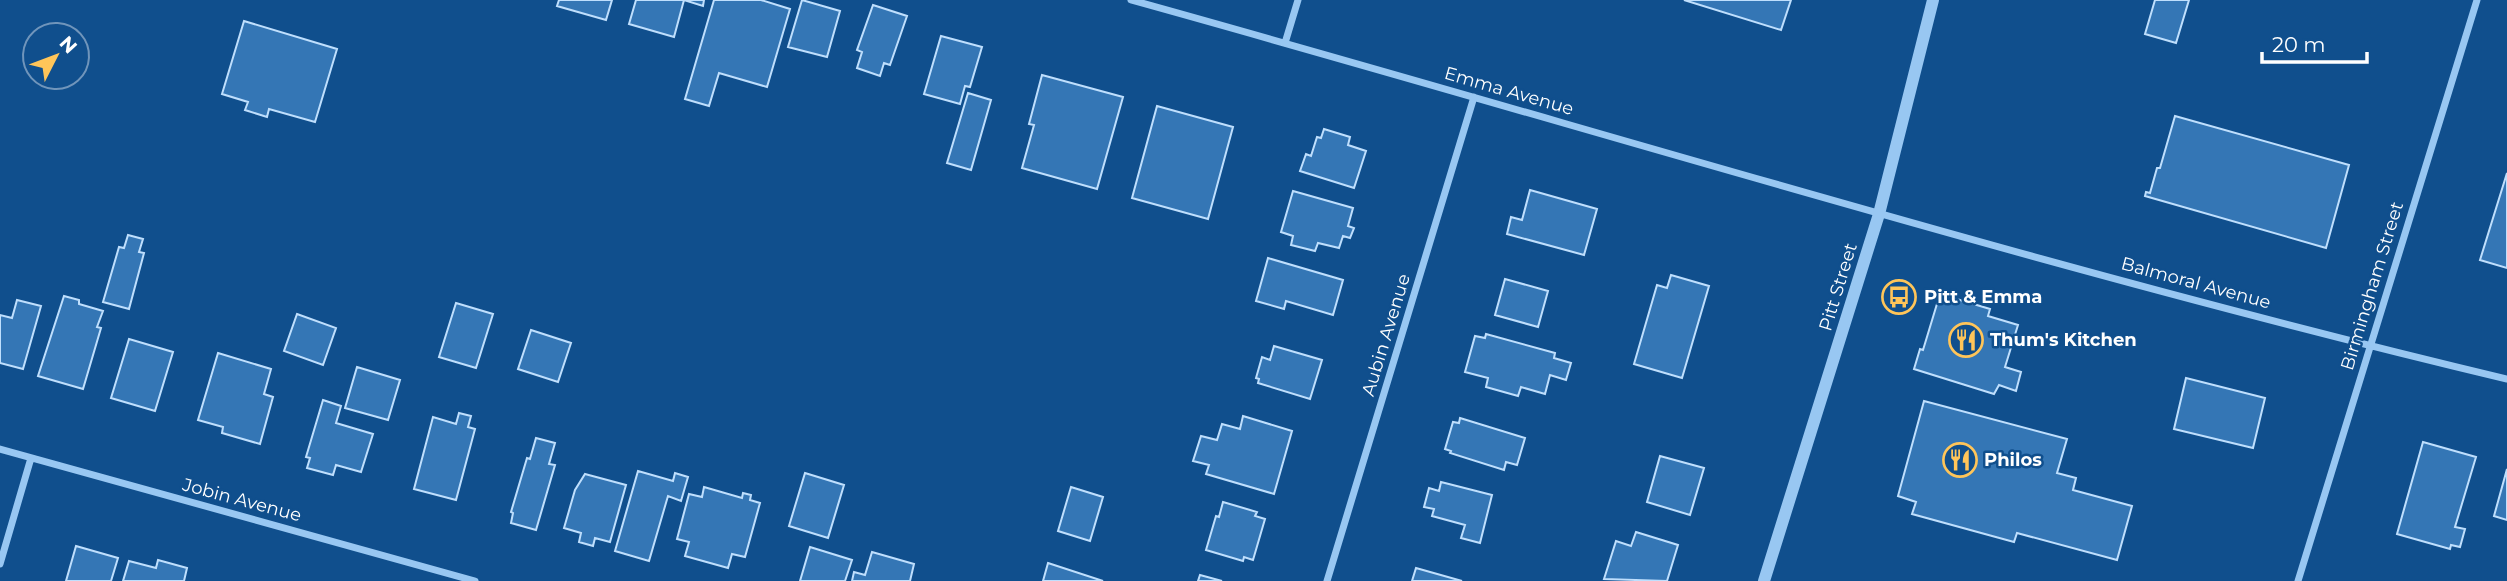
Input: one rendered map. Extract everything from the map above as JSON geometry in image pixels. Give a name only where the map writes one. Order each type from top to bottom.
[{"type":"street","name":"Emma Avenue","points":[[1131,0],[1879,214]]},
{"type":"street","points":[[1285,43],[1298,0]]},
{"type":"street","name":"Pitt Street","points":[[1764,581],[1879,214],[1933,0]]},
{"type":"street","name":"Birmingham Street","points":[[2298,581],[2477,0]]},
{"type":"street","name":"Aubin Avenue","points":[[1327,581],[1474,97]]},
{"type":"street","name":"Balmoral Avenue","points":[[1879,214],[2370,346],[2507,379]]},
{"type":"street","name":"Jobin Avenue","points":[[0,449],[475,581]]},
{"type":"street","points":[[0,564],[31,458]]},
{"type":"building","points":[[559,0],[612,0],[606,20],[557,6]]},
{"type":"building","points":[[636,0],[684,0],[674,37],[629,24]]},
{"type":"building","points":[[684,0],[704,0],[703,6]]},
{"type":"building","points":[[714,0],[761,0],[790,9],[767,87],[719,73],[709,106],[685,99]]},
{"type":"building","points":[[802,0],[840,11],[827,57],[788,47]]},
{"type":"building","points":[[1684,0],[1791,0],[1781,30]]},
{"type":"building","points":[[2155,0],[2189,0],[2176,43],[2145,34]]},
{"type":"building","points":[[873,5],[907,16],[890,65],[884,63],[880,76],[857,68],[862,52],[857,50]]},
{"type":"building","points":[[244,21],[337,49],[315,122],[269,109],[267,117],[245,110],[248,102],[222,94]]},
{"type":"building","points":[[941,36],[982,47],[970,87],[965,86],[960,104],[924,94]]},
{"type":"building","points":[[1042,75],[1123,97],[1097,189],[1022,168],[1034,125],[1029,124]]},
{"type":"building","points":[[968,93],[991,100],[971,170],[947,163]]},
{"type":"building","points":[[1157,106],[1233,127],[1208,219],[1132,198]]},
{"type":"building","points":[[2175,116],[2349,165],[2326,248],[2145,196],[2146,192],[2150,193],[2157,168],[2160,168]]},
{"type":"building","points":[[1324,129],[1350,137],[1348,145],[1366,151],[1354,188],[1300,171],[1306,154],[1311,156],[1317,137],[1321,138]]},
{"type":"building","points":[[2507,173],[2507,268],[2480,260]]},
{"type":"building","points":[[1530,190],[1597,209],[1584,255],[1507,234],[1511,217],[1522,220]]},
{"type":"building","points":[[1293,191],[1353,208],[1348,226],[1354,228],[1350,238],[1343,236],[1339,248],[1318,243],[1315,251],[1291,245],[1293,236],[1281,232]]},
{"type":"building","points":[[128,235],[143,239],[139,252],[144,253],[129,309],[103,302],[119,247],[124,248]]},
{"type":"building","points":[[1268,258],[1343,280],[1333,315],[1286,301],[1284,309],[1256,301]]},
{"type":"building","points":[[1671,275],[1709,286],[1682,378],[1634,364],[1657,285],[1667,288]]},
{"type":"building","points":[[1505,279],[1548,291],[1538,327],[1495,315]]},
{"type":"building","points":[[1940,294],[1990,309],[1988,316],[2018,325],[2005,367],[2021,372],[2016,391],[1999,385],[1994,394],[1914,369],[1920,349],[1923,350]]},
{"type":"building","points":[[64,296],[103,311],[97,327],[101,328],[83,389],[38,376]]},
{"type":"building","points":[[17,300],[41,306],[23,369],[0,363],[0,315],[12,318]]},
{"type":"building","points":[[456,303],[493,314],[476,368],[439,357]]},
{"type":"building","points":[[297,314],[336,328],[323,365],[284,351]]},
{"type":"building","points":[[531,330],[571,343],[558,382],[518,369]]},
{"type":"building","points":[[1486,334],[1555,353],[1554,358],[1571,363],[1566,380],[1550,375],[1545,394],[1521,387],[1518,396],[1486,387],[1488,378],[1465,372],[1475,336],[1485,338]]},
{"type":"building","points":[[129,339],[173,352],[155,411],[111,398]]},
{"type":"building","points":[[1274,346],[1322,360],[1310,399],[1258,383],[1259,379],[1256,378],[1262,357],[1270,360]]},
{"type":"building","points":[[218,353],[271,369],[264,394],[273,397],[260,444],[222,433],[223,427],[198,420]]},
{"type":"building","points":[[357,367],[400,380],[388,420],[345,408]]},
{"type":"building","points":[[2186,378],[2265,398],[2253,448],[2174,429]]},
{"type":"building","points":[[323,400],[341,406],[336,423],[373,434],[361,472],[336,465],[333,475],[307,468],[310,458],[306,457]]},
{"type":"building","points":[[1924,401],[2067,439],[2057,473],[2076,478],[2073,490],[2132,506],[2117,560],[2017,533],[2014,542],[1912,514],[1916,502],[1898,496]]},
{"type":"building","points":[[459,413],[471,416],[468,427],[475,429],[456,500],[414,489],[433,417],[456,424]]},
{"type":"building","points":[[1243,416],[1292,431],[1274,494],[1206,474],[1209,465],[1193,461],[1201,436],[1217,440],[1222,424],[1240,429]]},
{"type":"building","points":[[1460,418],[1525,438],[1517,465],[1506,462],[1504,470],[1445,449],[1453,422],[1459,423]]},
{"type":"building","points":[[536,438],[555,443],[549,464],[555,465],[536,530],[511,523],[511,512],[527,458],[530,459]]},
{"type":"building","points":[[2423,442],[2476,457],[2455,527],[2465,529],[2460,547],[2451,545],[2450,549],[2397,534]]},
{"type":"building","points":[[1660,456],[1704,468],[1690,515],[1647,502]]},
{"type":"building","points":[[2507,469],[2507,520],[2494,516]]},
{"type":"building","points":[[638,471],[673,481],[675,473],[688,477],[681,501],[668,496],[649,561],[615,551]]},
{"type":"building","points":[[805,473],[844,485],[828,538],[789,526]]},
{"type":"building","points":[[585,474],[626,485],[610,542],[595,538],[593,546],[579,542],[581,533],[564,528],[575,490]]},
{"type":"building","points":[[1441,482],[1492,495],[1480,543],[1461,538],[1465,525],[1432,516],[1434,509],[1424,507],[1429,488],[1439,491]]},
{"type":"building","points":[[704,487],[742,498],[743,493],[751,495],[750,500],[760,503],[745,557],[732,554],[728,568],[685,556],[689,542],[677,539],[689,494],[702,497]]},
{"type":"building","points":[[1071,487],[1103,497],[1090,541],[1058,531]]},
{"type":"building","points":[[1223,502],[1257,512],[1255,516],[1265,519],[1253,560],[1244,557],[1243,561],[1206,550]]},
{"type":"building","points":[[1636,532],[1678,545],[1667,581],[1604,579],[1616,541],[1631,546]]},
{"type":"building","points":[[76,546],[118,558],[111,581],[66,581]]},
{"type":"building","points":[[810,547],[852,560],[845,581],[800,581]]},
{"type":"building","points":[[872,552],[914,564],[910,581],[852,581],[854,572],[865,575]]},
{"type":"building","points":[[158,560],[187,568],[184,581],[123,581],[129,561],[156,568]]},
{"type":"building","points":[[1048,563],[1103,581],[1043,581]]},
{"type":"building","points":[[1416,568],[1462,581],[1412,581]]},
{"type":"building","points":[[1200,575],[1222,581],[1198,581]]},
{"type":"place","name":"Pitt & Emma","points":[[1899,297]]},
{"type":"place","name":"Thum's Kitchen","points":[[1966,340]]},
{"type":"place","name":"Philos","points":[[1960,460]]}]
